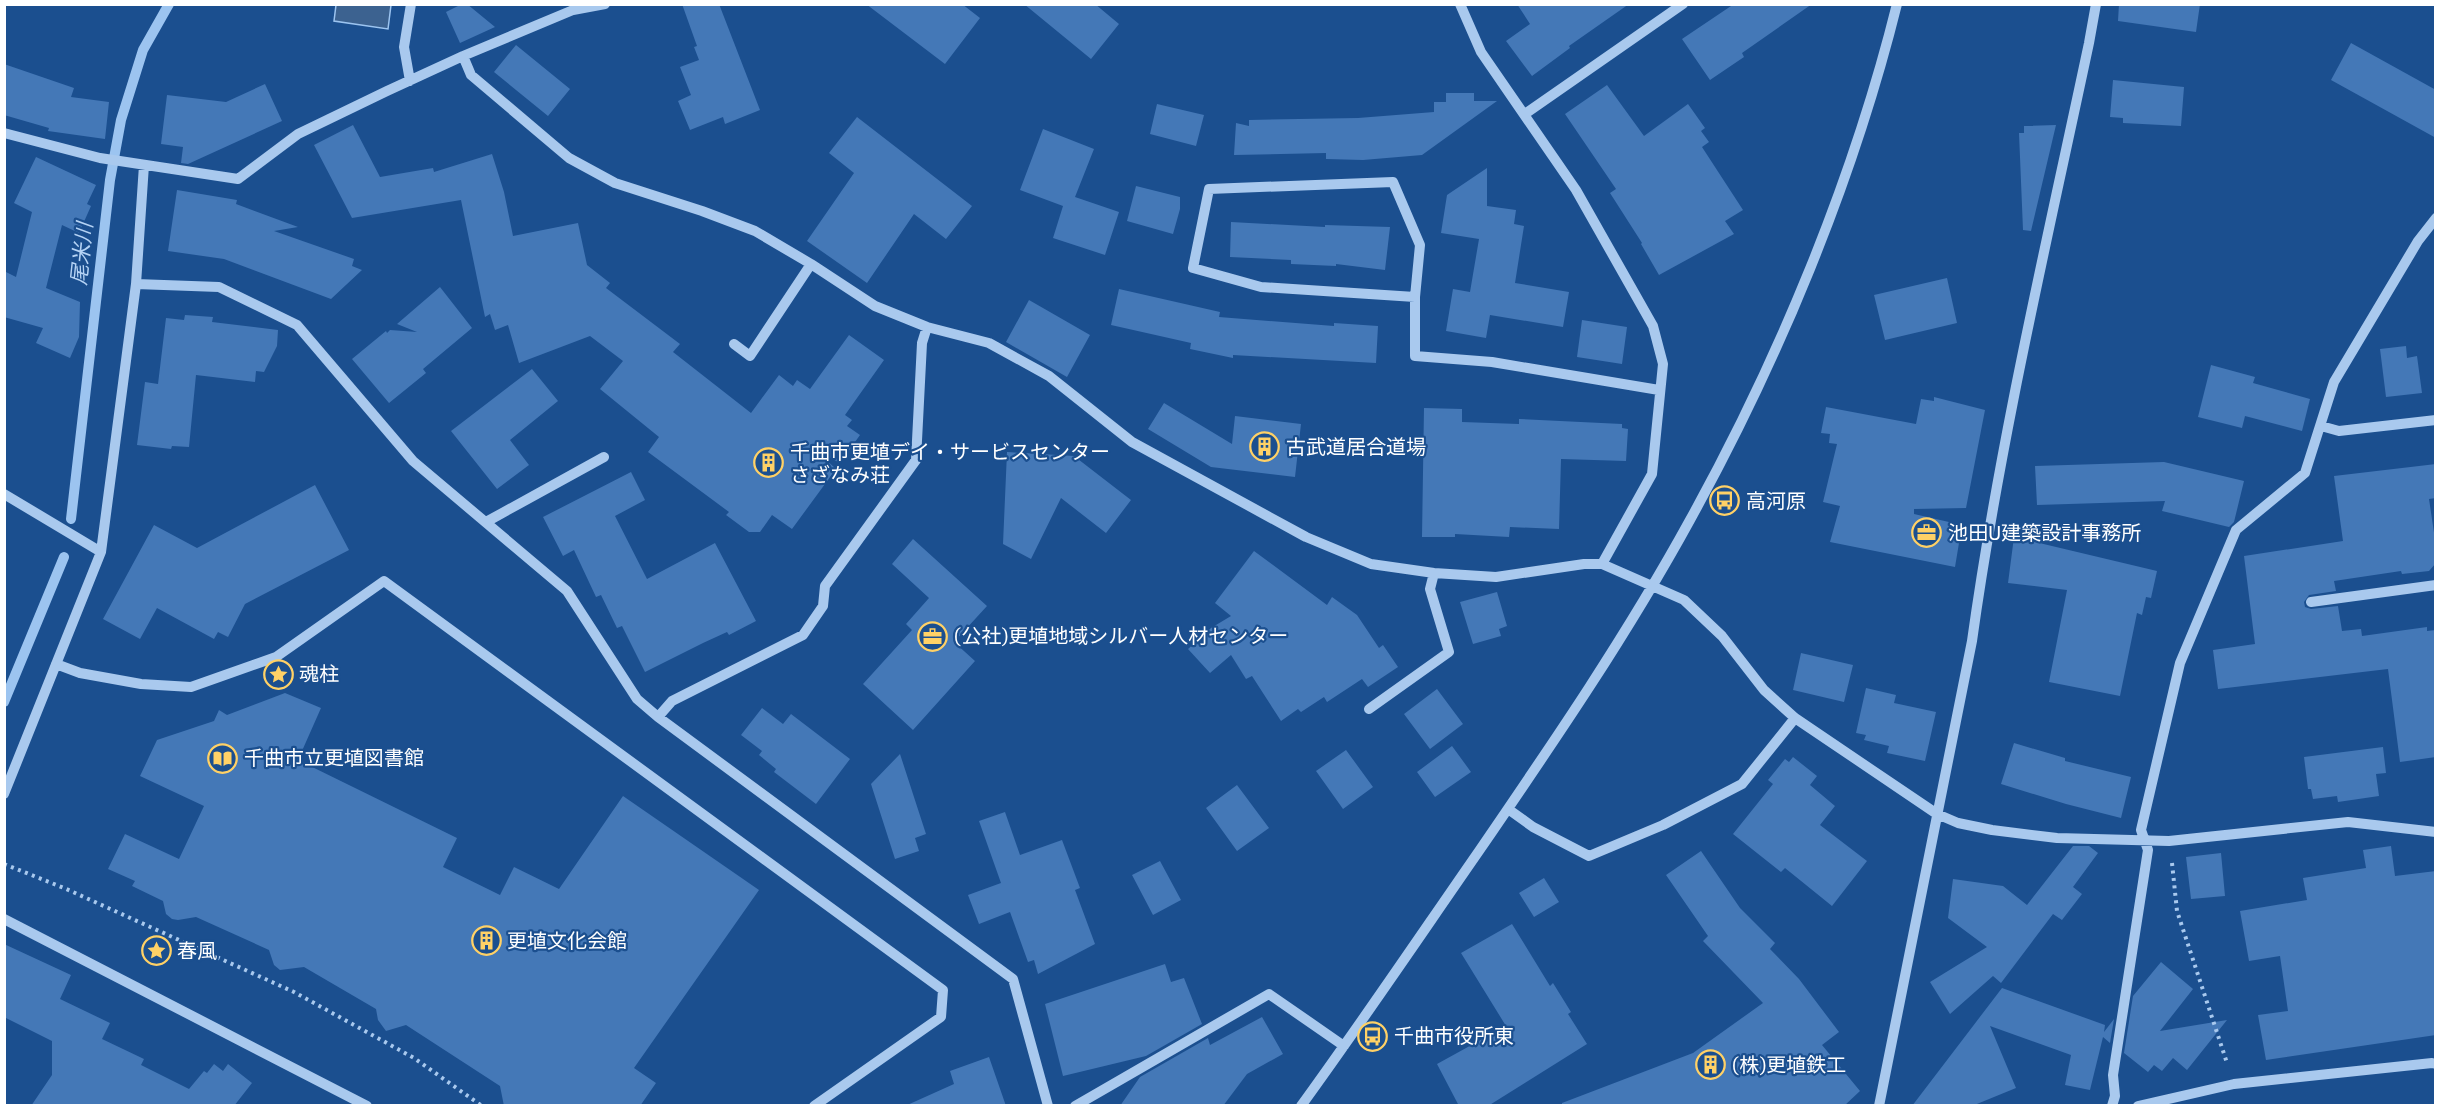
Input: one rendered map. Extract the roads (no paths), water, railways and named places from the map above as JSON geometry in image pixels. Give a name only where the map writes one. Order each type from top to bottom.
[{"type":"street","points":[[410,81],[404,47],[411,4]]},
{"type":"street","points":[[4,133],[100,158],[238,179],[298,134],[463,56],[573,10],[605,4]]},
{"type":"street","points":[[1460,4],[1481,52],[1576,190],[1653,326],[1663,364],[1652,474],[1602,564]]},
{"type":"street","points":[[1525,114],[1683,4]]},
{"type":"street","points":[[1301,1106],[1508,809],[1600,672],[1691,519],[1744,418],[1814,259],[1879,77],[1897,4]]},
{"type":"street","points":[[1879,1106],[1972,641],[1981,572],[2020,372],[2090,42],[2096,4]]},
{"type":"street","points":[[463,56],[471,75],[569,158],[615,183],[755,231],[875,306],[927,327],[989,343],[1050,376],[1132,442],[1306,537],[1371,564],[1434,573],[1496,577],[1584,564],[1602,564],[1684,600],[1722,636],[1764,690],[1795,718],[1937,814],[1958,823],[1992,830],[2057,838],[2169,841],[2348,822],[2436,832]]},
{"type":"street","points":[[4,794],[101,552],[136,284],[139,164]]},
{"type":"street","points":[[1415,297],[1261,287],[1193,268],[1209,189],[1393,182],[1420,244],[1415,297],[1415,356],[1492,362],[1659,390]]},
{"type":"street","points":[[2112,1106],[2115,1096],[2113,1075],[2148,850],[2141,830],[2180,663],[2236,530],[2305,473],[2334,382],[2418,242],[2436,218]]},
{"type":"street","points":[[734,344],[750,356],[811,264]]},
{"type":"street","points":[[136,284],[219,287],[297,325],[413,461],[567,591],[637,699],[658,717],[1013,979],[1048,1106]]},
{"type":"street","points":[[658,717],[672,701],[803,635],[823,606],[825,586],[916,460],[922,343],[927,327]]},
{"type":"street","points":[[2321,426],[2339,431],[2436,420]]},
{"type":"street","points":[[486,522],[604,457]]},
{"type":"street","points":[[4,494],[101,552]]},
{"type":"street","points":[[1369,709],[1449,652],[1430,589],[1434,573]]},
{"type":"street","points":[[56,664],[80,673],[141,684],[191,687],[276,657],[384,581],[943,990],[941,1017],[814,1106]]},
{"type":"street","points":[[2311,602],[2436,585]]},
{"type":"street","points":[[1508,809],[1533,827],[1589,856],[1663,825],[1742,784],[1795,718]]},
{"type":"street","points":[[4,919],[368,1106]]},
{"type":"street","points":[[1075,1106],[1269,994],[1344,1046]]},
{"type":"street","points":[[2138,1106],[2234,1084],[2436,1064]]},
{"type":"water","points":[[336,5],[391,5],[388,29],[334,21]]},
{"type":"waterway","name":"尾米川","points":[[71,519],[110,180],[121,120],[143,50],[169,4]]},
{"type":"waterway","name":"尾米川","points":[[4,702],[64,557]]},
{"type":"place","name":"古武道居合道場","points":[[1265,447]]},
{"type":"place","name":"千曲市更埴デイ・サービスセンター さざなみ荘","points":[[769,463]]},
{"type":"place","name":"高河原","points":[[1725,501]]},
{"type":"place","name":"池田U建築設計事務所","points":[[1927,533]]},
{"type":"place","name":"(公社)更埴地域シルバー人材センター","points":[[933,636]]},
{"type":"place","name":"魂柱","points":[[278,674]]},
{"type":"place","name":"千曲市立更埴図書館","points":[[223,758]]},
{"type":"place","name":"更埴文化会館","points":[[486,941]]},
{"type":"place","name":"春風","points":[[156,951]]},
{"type":"place","name":"千曲市役所東","points":[[1373,1036]]},
{"type":"place","name":"(株)更埴鉄工","points":[[1711,1065]]}]
